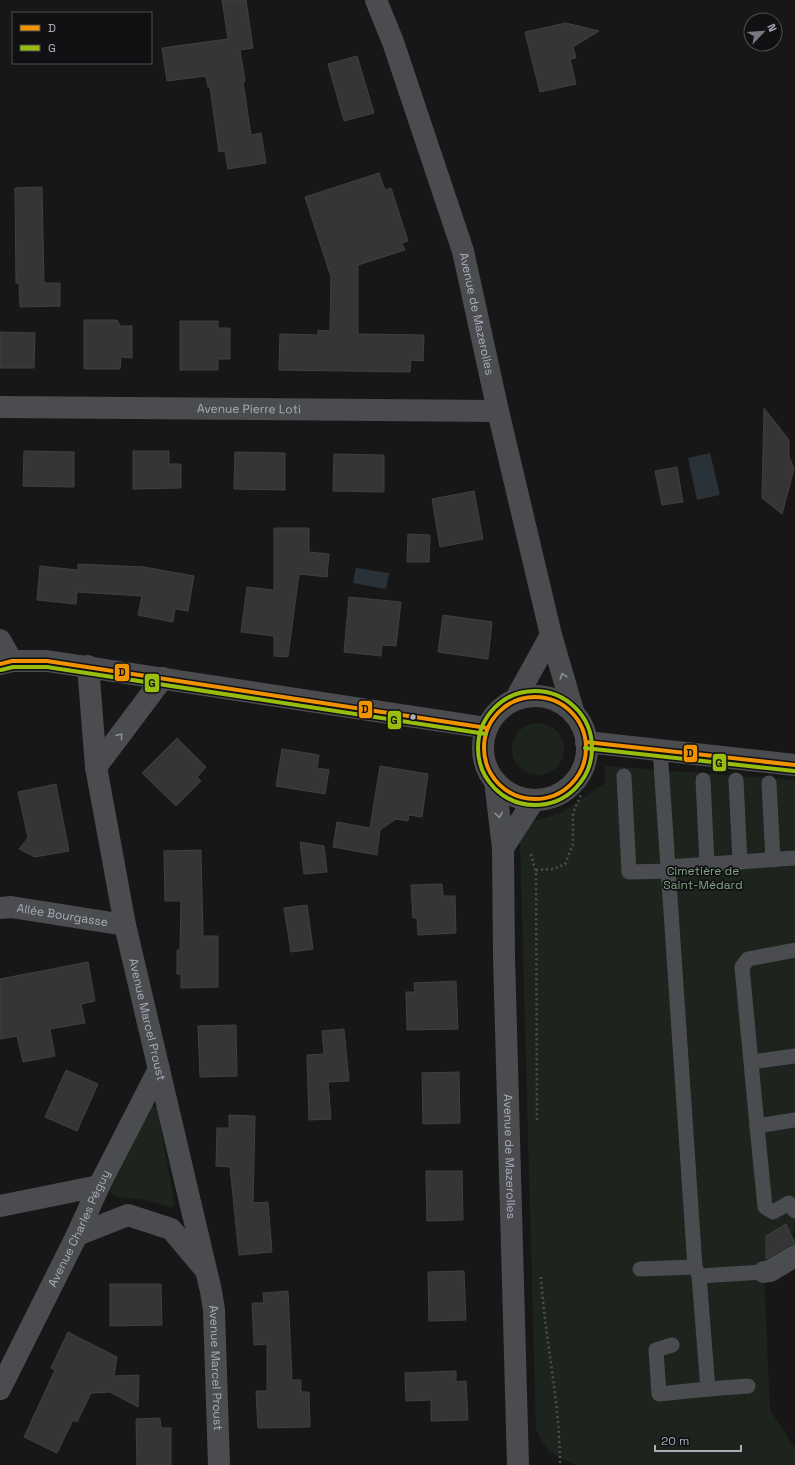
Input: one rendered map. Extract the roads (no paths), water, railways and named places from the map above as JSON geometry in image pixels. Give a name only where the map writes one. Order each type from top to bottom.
[{"type":"street","name":"Avenue de Mazerolles","points":[[376,0],[393,42],[463,251],[498,411],[551,635],[574,714]]},
{"type":"street","name":"Avenue Pierre Loti","points":[[0,407],[498,411]]},
{"type":"street","points":[[515,700],[551,635]]},
{"type":"street","points":[[0,640],[6,662],[48,661],[88,666],[487,728]]},
{"type":"street","name":"Avenue Marcel Proust","points":[[88,666],[96,767],[125,925],[206,1270],[214,1310],[219,1465]]},
{"type":"street","points":[[96,767],[163,678]]},
{"type":"street","points":[[528,697],[541,697],[554,700],[574,714],[582,727],[586,742],[586,756],[582,771],[574,783],[562,792],[549,798],[534,800],[512,795],[495,781],[488,769],[484,756],[484,742],[487,728],[494,716],[504,707],[515,700],[528,697]]},
{"type":"street","points":[[586,742],[660,748],[795,765]]},
{"type":"street","name":"Avenue de Mazerolles","points":[[495,781],[503,848],[504,956],[518,1465]]},
{"type":"street","points":[[503,848],[534,800]]},
{"type":"street","name":"Allée Bourgasse","points":[[0,908],[11,907],[125,925]]},
{"type":"street","name":"Avenue Charles Péguy","points":[[0,1389],[78,1235],[98,1186],[159,1069]]},
{"type":"street","points":[[0,1206],[98,1186]]},
{"type":"street","name":"Avenue Marcel Proust","points":[[78,1235],[128,1215],[170,1229],[206,1270]]},
{"type":"street","points":[[764,1272],[770,1271],[795,1256]]},
{"type":"lane","points":[[660,748],[697,1272],[708,1388]]},
{"type":"lane","points":[[624,776],[629,872],[707,864],[795,858]]},
{"type":"lane","points":[[702,780],[707,864]]},
{"type":"lane","points":[[736,780],[740,862]]},
{"type":"lane","points":[[769,783],[774,860]]},
{"type":"lane","points":[[795,950],[748,959],[742,967],[765,1207],[773,1212],[789,1203],[795,1211]]},
{"type":"lane","points":[[751,1062],[795,1056]]},
{"type":"lane","points":[[757,1126],[795,1120]]},
{"type":"lane","points":[[640,1270],[764,1272]]},
{"type":"lane","points":[[672,1345],[656,1350],[659,1394],[708,1388],[748,1386]]},
{"type":"park label","name":"Cimetière de Saint-Médard","points":[[703,878]]}]
